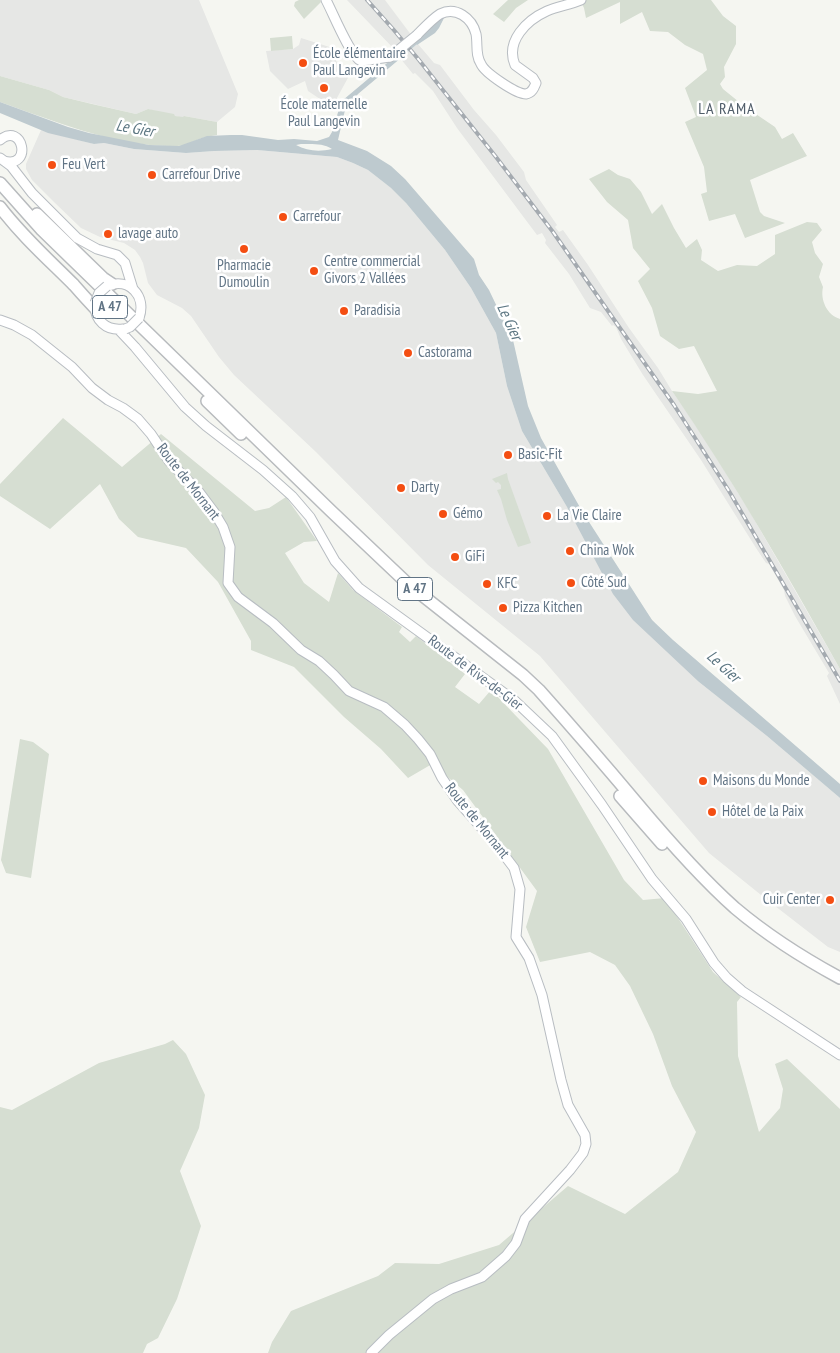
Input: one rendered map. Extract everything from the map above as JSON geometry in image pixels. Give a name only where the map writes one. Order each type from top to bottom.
[{"type":"highway","points":[[0,178],[112,285]]},
{"type":"highway","name":"A 47","points":[[0,183],[42,230],[408,584],[523,675],[674,847],[704,878],[736,908],[766,932],[840,978]]},
{"type":"highway","name":"A 47","points":[[0,194],[56,254],[382,570],[534,696],[668,851],[701,886],[762,938],[795,961],[840,986]]},
{"type":"highway","points":[[0,207],[32,244],[95,306]]},
{"type":"main road","points":[[326,0],[357,60],[361,61],[390,57],[439,15],[450,12],[460,13],[468,19],[473,27],[476,36],[477,54],[482,67],[514,90],[525,94],[534,89],[536,83],[533,78],[515,65],[512,53],[514,41],[524,27],[541,14],[580,0]]},
{"type":"main road","points":[[1,138],[11,136],[21,142],[23,150],[19,158],[20,176]]},
{"type":"main road","points":[[2,159],[12,162],[19,158]]},
{"type":"main road","points":[[2,159],[11,166],[32,193],[77,238],[97,249],[117,255],[125,263],[128,270],[133,289],[139,297],[141,304],[140,313],[138,318],[126,330],[108,328],[97,316],[95,306],[99,293],[123,280],[128,270]]},
{"type":"main road","points":[[112,285],[128,286],[133,289]]},
{"type":"main road","name":"Route de Mornant","points":[[0,320],[14,325],[32,336],[72,367],[92,388],[138,419],[151,434],[169,461],[199,492],[223,527],[230,547],[228,582],[238,598],[273,623],[301,650],[319,661],[349,692],[384,707],[405,725],[430,754],[442,778],[457,800],[514,868],[520,889],[516,937],[529,958],[542,995],[568,1104],[585,1135],[586,1144],[583,1153],[570,1170],[525,1219],[516,1243],[506,1256],[482,1277],[451,1288],[433,1299],[388,1335],[371,1353]]},
{"type":"main road","name":"Route de Rive-de-Gier","points":[[126,330],[135,347],[185,407],[292,496],[310,518],[335,561],[359,588],[515,701],[552,736],[652,879],[686,919],[714,964],[727,978],[742,991],[840,1055]]},
{"type":"main road","name":"Route de Rive-de-Gier","points":[[126,330],[135,347]]},
{"type":"shaded area","points":[[0,0],[199,0],[238,94],[235,107],[217,122],[184,116],[184,118],[148,109],[136,114],[63,97],[49,90],[0,76]]},
{"type":"shaded area","points":[[299,0],[320,0],[321,2],[304,19],[294,6],[295,2]]},
{"type":"shaded area","points":[[347,0],[385,0],[412,36],[395,50]]},
{"type":"shaded area","points":[[508,0],[528,0],[516,8],[504,22],[493,14]]},
{"type":"shaded area","points":[[580,0],[711,0],[723,16],[736,26],[736,44],[724,67],[725,77],[720,84],[723,89],[744,106],[775,127],[782,139],[793,133],[807,156],[750,180],[760,212],[764,216],[785,223],[745,238],[735,214],[709,221],[701,194],[707,192],[704,167],[685,122],[696,117],[685,88],[707,70],[703,54],[685,45],[668,32],[650,31],[642,12],[620,24],[620,2],[586,18]]},
{"type":"shaded area","points":[[446,14],[435,33],[417,45],[414,41]]},
{"type":"shaded area","points":[[292,36],[293,49],[271,51],[270,38]]},
{"type":"shaded area","name":"École élémentaire Paul Langevin","points":[[301,38],[339,50],[336,60],[338,66],[340,70],[349,76],[332,107],[308,91],[305,81],[288,89],[270,71],[266,51],[293,49],[299,45]]},
{"type":"shaded area","points":[[414,41],[434,63],[440,65],[524,172],[526,180],[557,225],[555,227],[559,232],[563,230],[588,265],[703,436],[751,514],[840,669],[840,704],[827,676],[829,673],[795,616],[784,590],[769,564],[766,563],[756,548],[701,460],[643,375],[621,339],[616,327],[612,326],[601,312],[590,308],[569,274],[545,243],[546,240],[542,233],[537,235],[457,128],[433,91],[415,73],[413,74],[400,58],[408,52],[405,48]]},
{"type":"shaded area","points":[[405,48],[408,52],[358,94],[345,110],[338,140],[367,151],[391,166],[405,179],[474,259],[479,275],[489,290],[513,340],[528,406],[541,438],[582,511],[652,620],[840,784],[840,798],[767,736],[699,682],[633,620],[613,594],[567,507],[522,431],[507,386],[496,333],[471,288],[445,250],[391,188],[368,170],[337,157],[257,150],[186,153],[134,149],[104,143],[94,144],[48,133],[0,113],[0,102],[68,127],[149,145],[179,146],[207,136],[231,135],[278,140],[317,141],[329,137],[343,100]],"holes":[[[296,145],[321,145],[332,149],[313,150],[304,149]]]},
{"type":"shaded area","points":[[0,76],[49,90],[63,97],[136,114],[148,109],[174,114],[175,116],[217,122],[217,135],[177,146],[132,143],[87,132],[0,102]]},
{"type":"shaded area","points":[[41,130],[94,144],[104,143],[134,149],[186,153],[257,150],[337,157],[368,170],[406,203],[445,250],[471,288],[496,333],[507,386],[522,431],[567,507],[699,682],[767,736],[840,798],[840,952],[828,947],[709,853],[540,656],[428,565],[316,452],[234,375],[219,357],[191,316],[182,308],[157,295],[148,283],[143,263],[135,250],[124,243],[100,237],[81,228],[32,180],[26,169],[26,164]]},
{"type":"shaded area","points":[[609,169],[618,175],[630,179],[641,192],[652,214],[662,204],[686,248],[697,239],[702,250],[701,260],[718,271],[737,265],[757,266],[775,254],[775,235],[807,222],[817,223],[822,230],[812,242],[815,253],[823,264],[819,277],[823,287],[824,302],[828,311],[840,319],[840,669],[759,528],[717,459],[672,391],[698,394],[717,391],[694,346],[679,349],[660,336],[652,308],[638,281],[650,269],[633,248],[628,220],[607,202],[589,179]]},
{"type":"shaded area","points":[[63,418],[122,467],[161,434],[255,511],[269,508],[286,497],[317,541],[304,542],[285,553],[304,583],[329,602],[338,573],[353,590],[402,627],[399,632],[410,642],[416,636],[465,674],[455,687],[479,704],[491,690],[548,749],[624,880],[643,900],[665,898],[713,972],[741,997],[737,1002],[738,1056],[759,1132],[780,1108],[783,1089],[775,1064],[787,1059],[840,1109],[840,1353],[268,1353],[272,1342],[291,1311],[378,1276],[395,1263],[439,1264],[499,1245],[568,1186],[625,1214],[678,1172],[696,1132],[672,1086],[653,1034],[630,986],[615,965],[590,952],[540,962],[526,927],[537,891],[463,790],[432,764],[408,778],[381,749],[344,717],[294,667],[251,650],[251,641],[218,582],[186,548],[138,537],[119,519],[100,484],[50,529],[0,496],[0,484]]},
{"type":"shaded area","points":[[507,473],[531,543],[518,547],[497,490],[501,489],[501,485],[492,479]]},
{"type":"shaded area","points":[[20,739],[33,742],[49,754],[31,878],[6,873],[1,860]]},
{"type":"shaded area","points":[[173,1040],[186,1054],[205,1095],[199,1128],[180,1171],[201,1226],[177,1299],[158,1338],[147,1344],[143,1353],[0,1353],[0,1107],[12,1110],[99,1063]]},
{"type":"waterway","points":[[406,52],[418,42]]},
{"type":"railway","points":[[367,0],[419,60],[553,232],[674,405],[729,491],[840,681]]},
{"type":"place","name":"École élémentaire Paul Langevin","points":[[303,63]]},
{"type":"place","name":"École maternelle Paul Langevin","points":[[324,88]]},
{"type":"place","name":"Feu Vert","points":[[52,165]]},
{"type":"place","name":"Carrefour Drive","points":[[152,175]]},
{"type":"place","name":"Carrefour","points":[[283,217]]},
{"type":"place","name":"lavage auto","points":[[108,234]]},
{"type":"place","name":"Pharmacie Dumoulin","points":[[244,249]]},
{"type":"place","name":"Centre commercial Givors 2 Vallées","points":[[314,271]]},
{"type":"place","name":"Paradisia","points":[[344,311]]},
{"type":"place","name":"Castorama","points":[[408,353]]},
{"type":"place","name":"Basic-Fit","points":[[508,455]]},
{"type":"place","name":"Darty","points":[[401,488]]},
{"type":"place","name":"Gémo","points":[[443,514]]},
{"type":"place","name":"La Vie Claire","points":[[547,516]]},
{"type":"place","name":"China Wok","points":[[570,551]]},
{"type":"place","name":"GiFi","points":[[455,557]]},
{"type":"place","name":"Côté Sud","points":[[571,583]]},
{"type":"place","name":"KFC","points":[[487,584]]},
{"type":"place","name":"Pizza Kitchen","points":[[503,608]]},
{"type":"place","name":"Maisons du Monde","points":[[703,781]]},
{"type":"place","name":"Hôtel de la Paix","points":[[712,812]]},
{"type":"place","name":"Cuir Center","points":[[830,900]]},
{"type":"district","name":"LA RAMA","points":[[727,109]]},
{"type":"water label","name":"Le Gier","points":[[135,129]]},
{"type":"water label","name":"Le Gier","points":[[509,322]]},
{"type":"water label","name":"Le Gier","points":[[723,667]]}]
